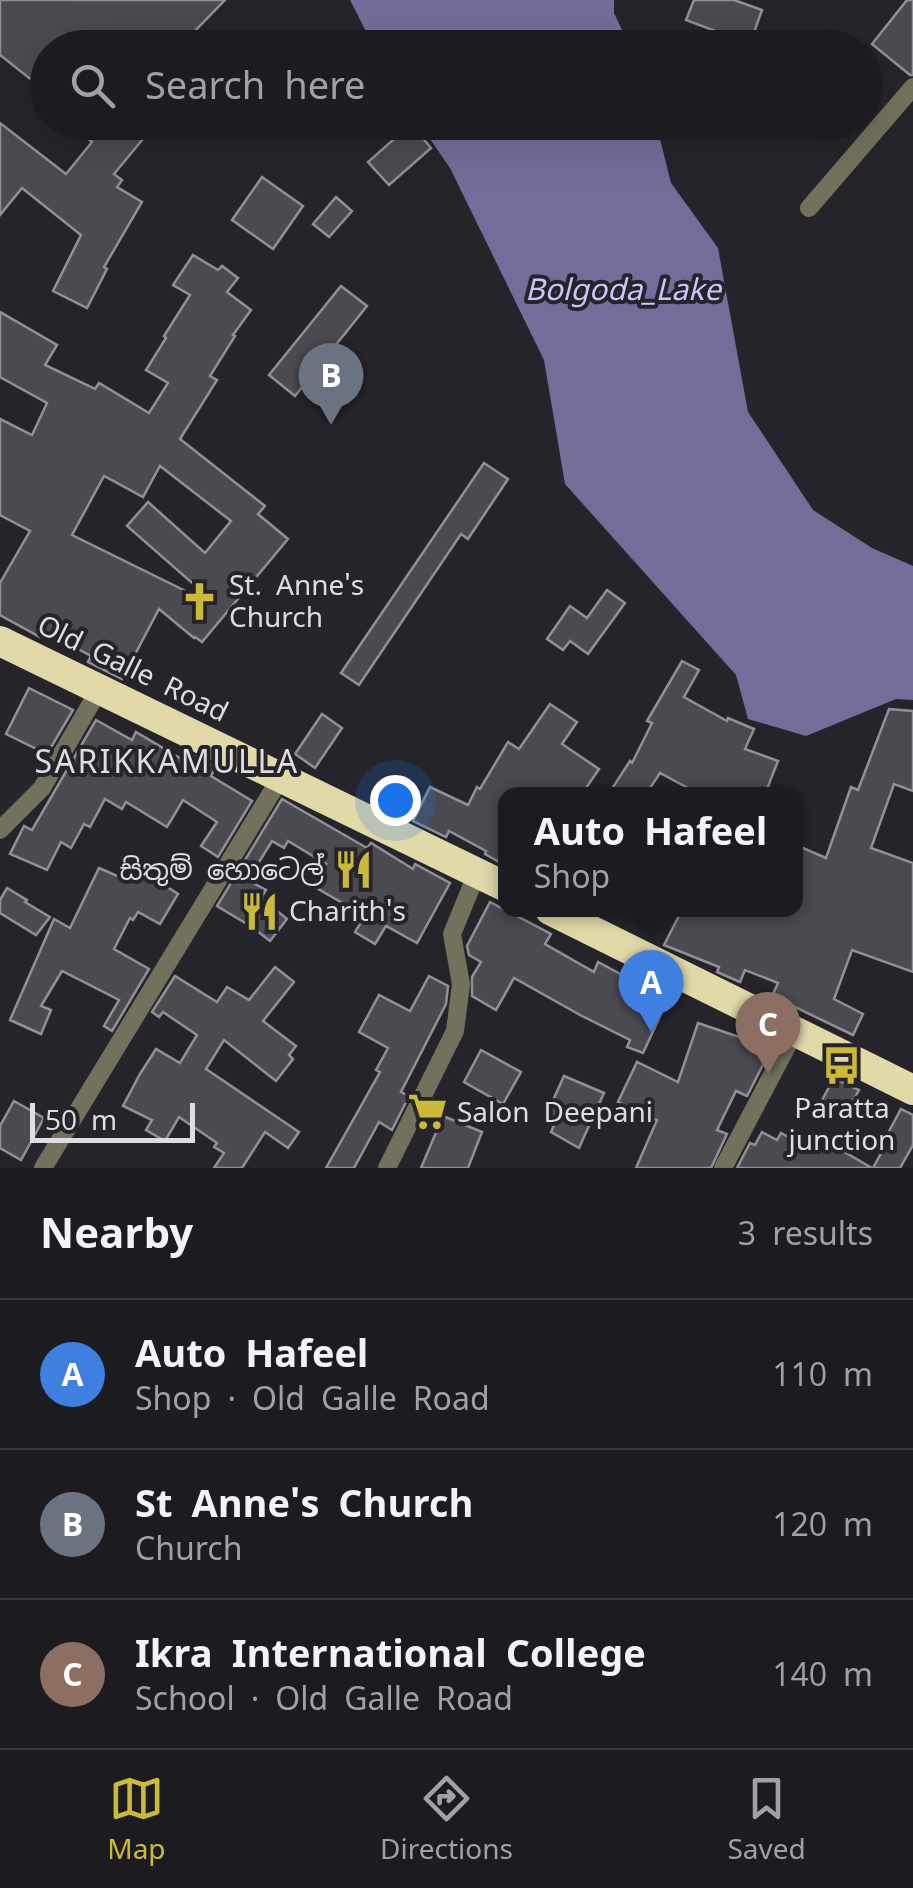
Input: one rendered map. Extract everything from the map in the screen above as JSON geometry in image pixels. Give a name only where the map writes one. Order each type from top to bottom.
[{"type":"highway","name":"Old Galle Road","points":[[0,640],[498,884]]},
{"type":"highway","points":[[564,917],[913,1090]]},
{"type":"street","points":[[883,122],[913,87]]},
{"type":"street","points":[[809,208],[867,140]]},
{"type":"street","points":[[0,830],[42,788],[100,688]]},
{"type":"street","points":[[43,1168],[281,777]]},
{"type":"street","points":[[386,1168],[455,1031],[461,984],[452,934],[477,873]]},
{"type":"street","points":[[724,1168],[795,1032]]},
{"type":"water","points":[[350,0],[614,0],[614,13],[622,30],[365,30]]},
{"type":"water","name":"Bolgoda_Lake","points":[[431,140],[660,140],[671,183],[718,248],[748,412],[813,510],[872,548],[913,566],[913,700],[896,699],[806,736],[748,719],[736,675],[565,484],[544,360],[450,168]]},
{"type":"building","points":[[0,0],[225,0],[196,30],[30,30],[30,79],[0,55]]},
{"type":"building","points":[[694,0],[734,0],[762,10],[755,30],[713,30],[686,20]]},
{"type":"building","points":[[907,0],[913,0],[913,75],[883,53],[883,30]]},
{"type":"building","points":[[0,123],[66,174],[92,142],[90,140],[142,140],[114,174],[122,180],[117,187],[142,202],[104,267],[107,269],[87,308],[53,291],[81,235],[22,188],[0,215]]},
{"type":"building","points":[[393,140],[424,140],[431,148],[389,185],[368,162]]},
{"type":"building","points":[[262,177],[303,206],[273,249],[232,220]]},
{"type":"building","points":[[336,197],[352,211],[329,237],[313,224]]},
{"type":"building","points":[[193,255],[218,270],[222,266],[238,278],[227,292],[251,310],[210,376],[217,380],[180,439],[265,506],[258,514],[288,539],[202,642],[159,609],[122,679],[88,662],[91,656],[44,631],[40,637],[0,615],[0,583],[30,531],[0,515],[0,419],[32,435],[47,403],[0,377],[0,312],[57,345],[45,365],[95,389],[99,383],[149,413],[168,383],[146,370],[190,295],[173,285]],"holes":[[[160,466],[231,521],[205,553],[148,502],[127,526],[212,604],[72,535],[104,476],[143,497]]]},
{"type":"building","points":[[341,286],[367,306],[295,396],[269,375]]},
{"type":"building","points":[[484,463],[508,479],[468,539],[461,534],[359,685],[341,673]]},
{"type":"building","points":[[607,590],[625,603],[588,654],[570,641],[563,650],[547,639],[570,606],[587,618]]},
{"type":"building","points":[[682,661],[699,670],[684,697],[727,721],[728,718],[754,729],[745,749],[778,761],[768,787],[686,787],[660,773],[651,787],[613,787],[632,763],[652,723],[647,721]]},
{"type":"building","points":[[29,688],[73,710],[47,754],[6,734]]},
{"type":"building","points":[[550,704],[577,722],[562,744],[599,769],[587,787],[498,787],[498,861],[449,831],[446,837],[413,821],[430,787],[468,805],[508,742],[519,749]]},
{"type":"building","points":[[889,709],[913,711],[913,791],[894,784],[871,848],[913,863],[913,972],[852,950],[834,999],[863,1014],[853,1035],[772,996],[778,983],[745,970],[740,982],[717,972],[719,967],[664,945],[678,917],[803,917],[803,848],[826,858],[851,787],[858,790]]},
{"type":"building","points":[[322,714],[342,728],[315,768],[295,754]]},
{"type":"building","points":[[96,720],[132,740],[136,732],[185,761],[189,754],[215,766],[211,776],[252,801],[218,857],[201,846],[217,822],[183,800],[167,827],[126,802],[122,809],[105,799],[90,827],[84,824],[71,848],[61,842],[47,870],[10,854],[24,826],[32,830]]},
{"type":"building","points":[[282,799],[367,848],[371,843],[413,869],[415,864],[450,883],[417,943],[386,926],[375,944],[355,932],[365,916],[313,886],[326,864],[288,841],[284,848],[272,841],[248,880],[266,890],[261,898],[287,919],[270,941],[217,906]]},
{"type":"building","points":[[133,865],[178,894],[160,924],[138,912],[133,920],[130,918],[114,949],[149,969],[112,1031],[104,1026],[119,1000],[62,971],[41,1006],[51,1010],[41,1034],[10,1020],[54,919],[70,928],[99,868],[124,879]]},
{"type":"building","points":[[7,888],[50,917],[36,935],[0,913],[0,900]]},
{"type":"building","points":[[490,902],[498,906],[498,917],[519,917],[551,934],[545,944],[594,972],[598,962],[652,991],[654,988],[670,995],[643,1053],[627,1047],[630,1040],[514,978],[496,1010],[472,996],[472,977],[481,962],[469,955],[467,946]]},
{"type":"building","points":[[275,967],[294,982],[263,1021],[296,1046],[289,1055],[293,1059],[276,1081],[224,1040],[206,1069],[299,1132],[288,1148],[265,1132],[242,1168],[214,1168],[224,1153],[214,1147],[217,1143],[179,1117],[165,1141],[146,1130],[152,1120],[123,1106],[156,1049],[180,1063],[197,1035],[163,1012],[159,1017],[152,1012],[175,976],[217,1002],[227,987],[249,1000]]},
{"type":"building","points":[[429,976],[448,986],[446,1004],[401,1092],[409,1096],[392,1130],[379,1122],[354,1168],[326,1168],[380,1072],[376,1070],[388,1048],[359,1032],[379,995],[410,1011]]},
{"type":"building","points":[[698,1023],[739,1037],[742,1032],[766,1042],[762,1052],[768,1055],[747,1096],[736,1091],[717,1130],[727,1134],[711,1168],[636,1168],[657,1120],[618,1102],[637,1062],[678,1082]]},
{"type":"building","points":[[481,1050],[521,1072],[503,1104],[464,1082]]},
{"type":"building","points":[[564,1076],[604,1093],[579,1148],[551,1132],[555,1123],[545,1118]]},
{"type":"building","points":[[834,1078],[859,1090],[844,1117],[820,1104]]},
{"type":"building","points":[[14,1101],[44,1118],[21,1160],[0,1148],[0,1126]]},
{"type":"building","points":[[901,1109],[913,1115],[913,1145],[900,1168],[873,1168],[890,1137],[887,1135]]},
{"type":"building","points":[[443,1116],[482,1132],[468,1168],[421,1168]]},
{"type":"building","points":[[762,1132],[777,1140],[781,1133],[815,1152],[822,1139],[872,1168],[737,1168],[750,1143],[755,1145]]},
{"type":"place","name":"St Anne's Church","points":[[331,425]]},
{"type":"place","name":"St. Anne's Church","points":[[199,601]]},
{"type":"place","name":"සිතුම් හොටෙල්","points":[[354,870]]},
{"type":"place","name":"Charith's","points":[[259,911]]},
{"type":"place","name":"Auto Hafeel","points":[[651,1032]]},
{"type":"place","name":"Paratta junction","points":[[842,1066]]},
{"type":"place","name":"Ikra International College","points":[[768,1074]]},
{"type":"place","name":"Salon Deepani","points":[[427,1112]]},
{"type":"district","name":"SARIKKAMULLA","points":[[167,762]]}]
